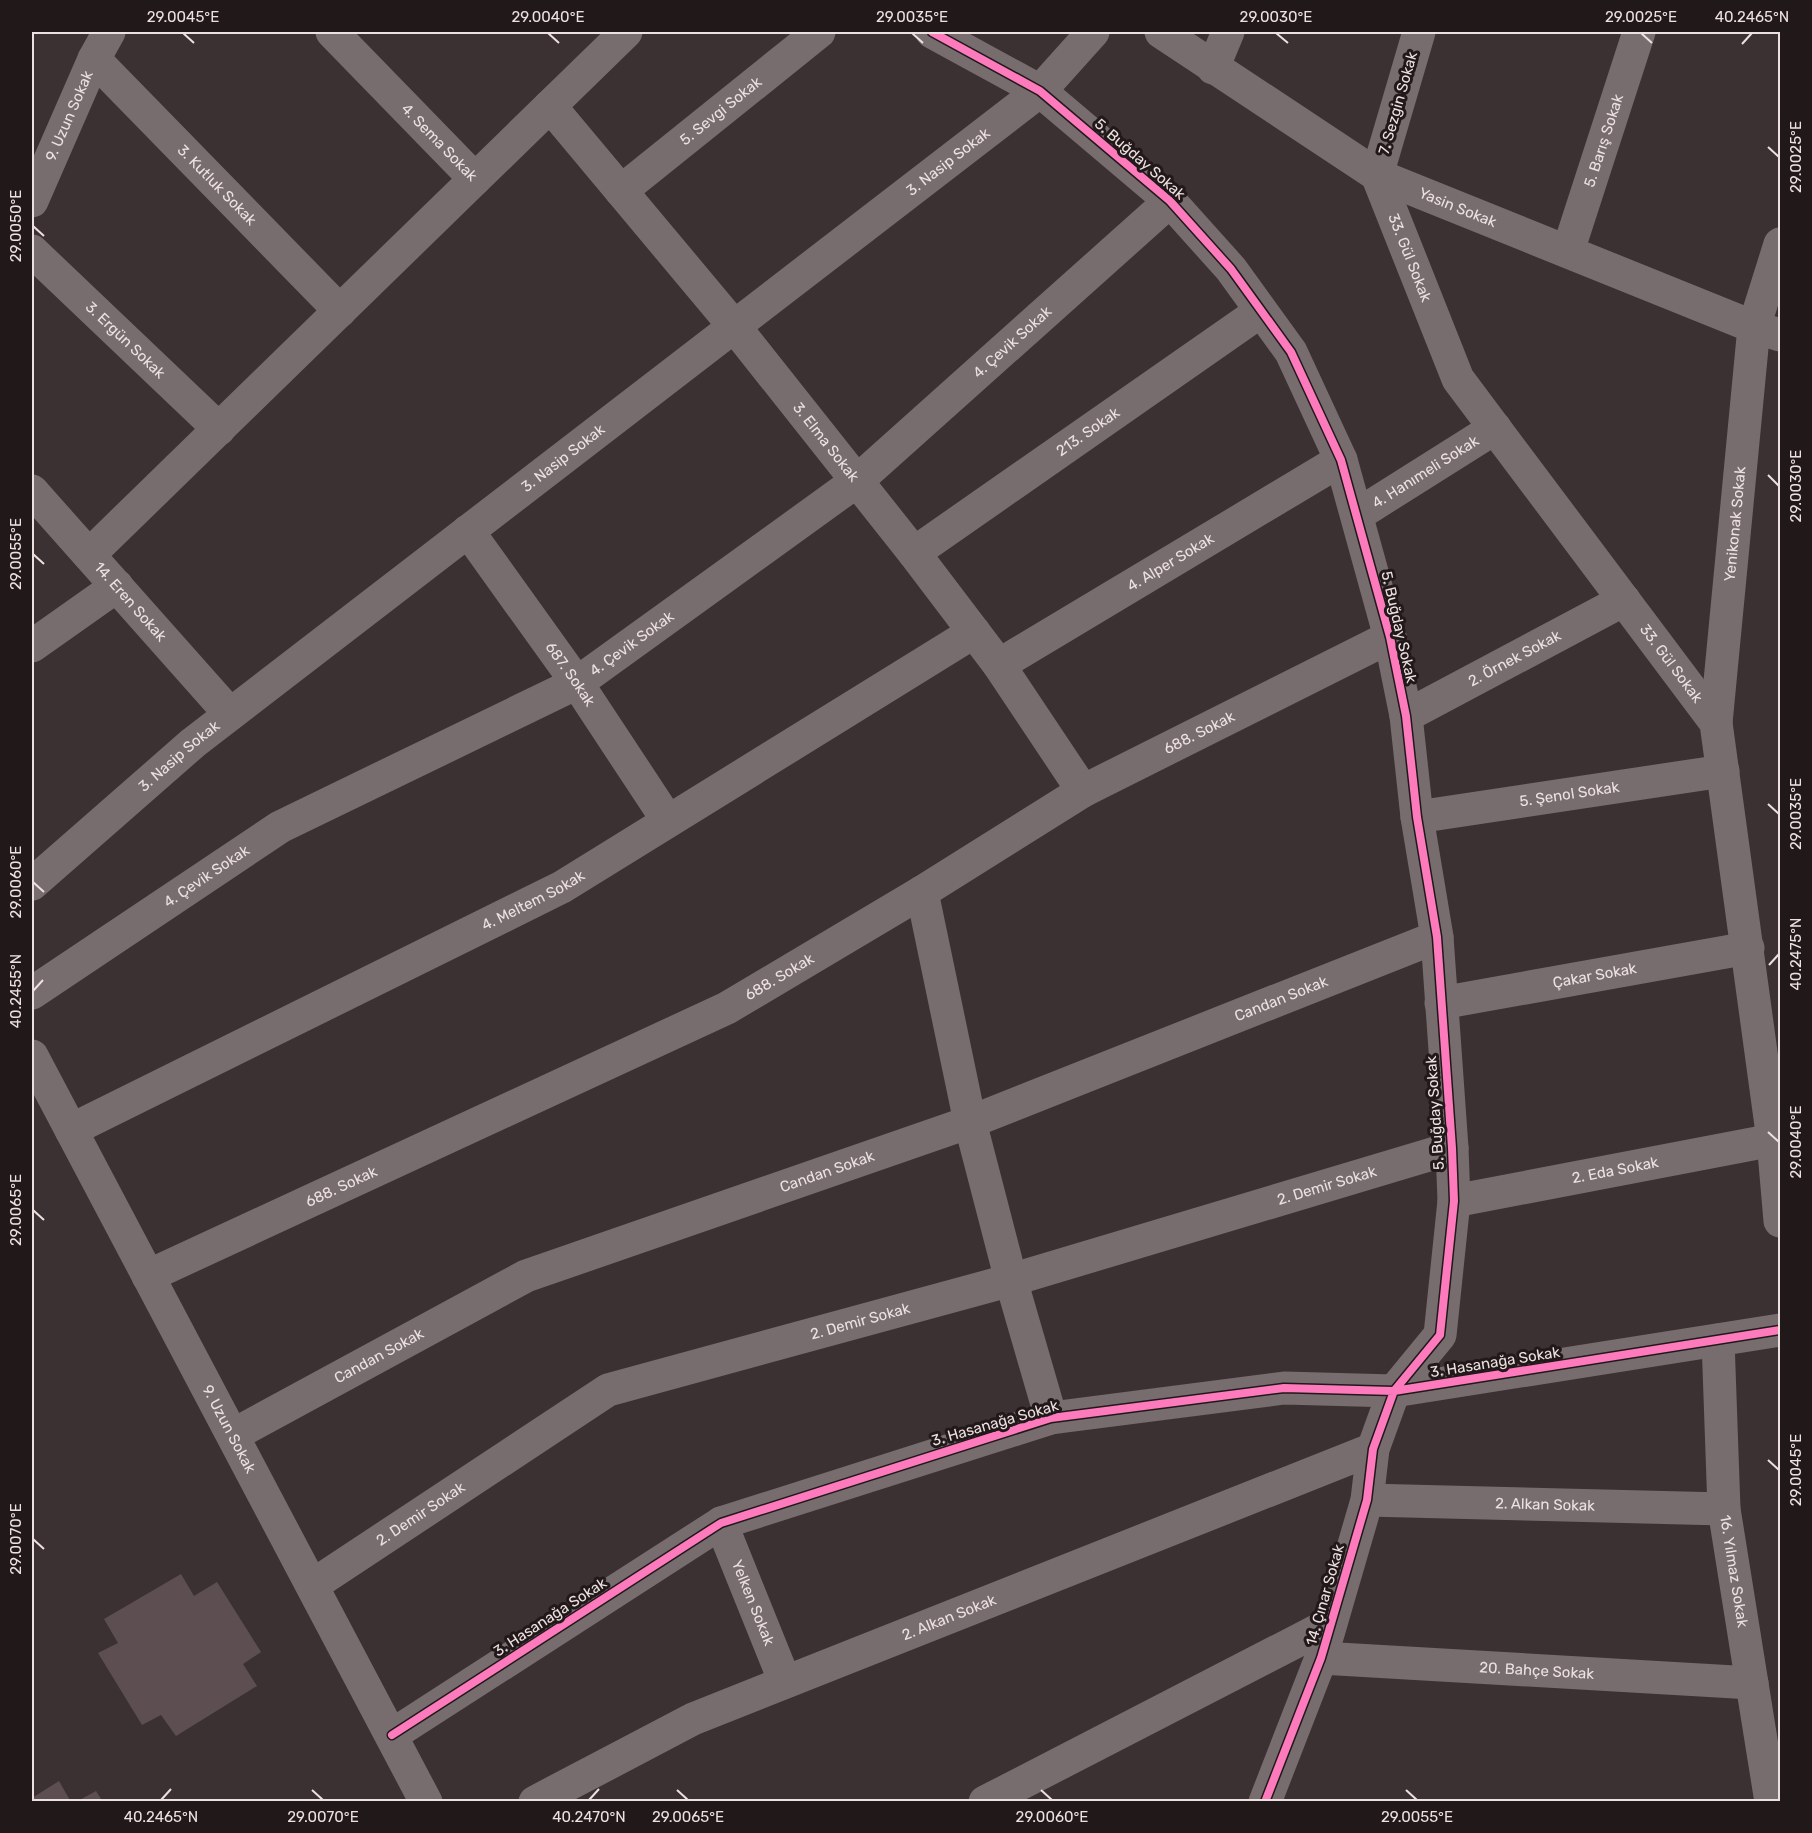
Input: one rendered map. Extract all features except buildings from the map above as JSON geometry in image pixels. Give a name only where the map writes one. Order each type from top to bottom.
[{"type":"street","name":"4. Sema Sokak","points":[[332,32],[475,179],[626,32]]},
{"type":"street","name":"5. Sevgi Sokak","points":[[621,191],[819,32]]},
{"type":"street","name":"5. Buğday Sokak","points":[[932,32],[1040,91],[1170,201],[1231,269],[1291,352],[1341,460],[1390,637],[1406,716],[1417,817],[1437,937],[1452,1148],[1454,1201],[1440,1335],[1394,1391]]},
{"type":"street","name":"3. Nasip Sokak","points":[[32,884],[193,743],[1040,91],[1093,32]]},
{"type":"street","name":"Yasin Sokak","points":[[1161,32],[1377,175],[1767,331]]},
{"type":"street","points":[[1213,68],[1228,32]]},
{"type":"street","name":"7. Sezgin Sokak","points":[[1377,175],[1419,32]]},
{"type":"street","name":"5. Barış Sokak","points":[[1568,251],[1640,32]]},
{"type":"street","name":"9. Uzun Sokak","points":[[32,201],[101,45]]},
{"type":"street","name":"3. Kutluk Sokak","points":[[101,45],[340,311]]},
{"type":"street","name":"3. Elma Sokak","points":[[550,106],[734,326],[915,553],[999,665],[1083,791]]},
{"type":"street","name":"33. Gül Sokak","points":[[1377,175],[1458,380],[1716,723],[1773,1140],[1780,1221]]},
{"type":"street","points":[[89,555],[475,179]]},
{"type":"street","name":"4. Çevik Sokak","points":[[32,993],[280,827],[577,683],[857,481],[1170,201]]},
{"type":"street","name":"Yenikonak Sokak","points":[[1716,723],[1780,244]]},
{"type":"street","name":"3. Ergün Sokak","points":[[32,251],[219,429]]},
{"type":"street","name":"213. Sokak","points":[[915,553],[1261,311]]},
{"type":"street","name":"4. Hanımeli Sokak","points":[[1357,515],[1494,428]]},
{"type":"street","name":"4. Alper Sokak","points":[[999,665],[1341,460]]},
{"type":"street","name":"14. Eren Sokak","points":[[32,491],[230,714]]},
{"type":"street","name":"687. Sokak","points":[[468,531],[577,683],[668,821]]},
{"type":"street","points":[[32,646],[117,586]]},
{"type":"street","name":"2. Örnek Sokak","points":[[1406,716],[1624,600]]},
{"type":"street","name":"4. Meltem Sokak","points":[[71,1130],[562,887],[974,632]]},
{"type":"street","name":"688. Sokak","points":[[148,1276],[728,1008],[922,892],[1083,791],[1390,637]]},
{"type":"street","name":"5. Şenol Sokak","points":[[1417,817],[1723,771]]},
{"type":"street","points":[[922,892],[970,1122],[1011,1280],[1051,1418]]},
{"type":"street","name":"Candan Sokak","points":[[233,1435],[526,1276],[970,1122],[1437,937]]},
{"type":"street","name":"Çakar Sokak","points":[[1441,1003],[1748,948]]},
{"type":"street","name":"9. Uzun Sokak","points":[[32,1056],[426,1802]]},
{"type":"street","name":"2. Eda Sokak","points":[[1454,1201],[1773,1140]]},
{"type":"street","name":"2. Demir Sokak","points":[[313,1585],[608,1390],[1011,1280],[1452,1148]]},
{"type":"street","name":"3. Hasanağa Sokak","points":[[392,1735],[721,1523],[1051,1418],[1284,1388],[1394,1391],[1780,1330]]},
{"type":"street","name":"16. Yılmaz Sokak","points":[[1718,1340],[1724,1509],[1771,1802]]},
{"type":"street","name":"14. Çınar Sokak","points":[[1265,1802],[1321,1658],[1367,1500],[1373,1449],[1394,1391]]},
{"type":"street","name":"2. Alkan Sokak","points":[[535,1802],[693,1719],[1373,1449]]},
{"type":"street","name":"2. Alkan Sokak","points":[[1367,1500],[1724,1509]]},
{"type":"street","name":"Yelken Sokak","points":[[721,1523],[785,1682]]},
{"type":"street","points":[[985,1802],[1330,1624]]},
{"type":"street","name":"20. Bahçe Sokak","points":[[1321,1658],[1752,1683]]},
{"type":"cycle path","points":[[932,32],[1040,91],[1170,201],[1231,269],[1291,352],[1341,460],[1390,637],[1406,716],[1417,817],[1437,937],[1452,1148],[1454,1201],[1440,1335],[1394,1391],[1373,1449],[1367,1500],[1321,1658],[1265,1802]]},
{"type":"cycle path","points":[[392,1735],[721,1523],[1051,1418],[1284,1388],[1394,1391],[1780,1330]]}]
